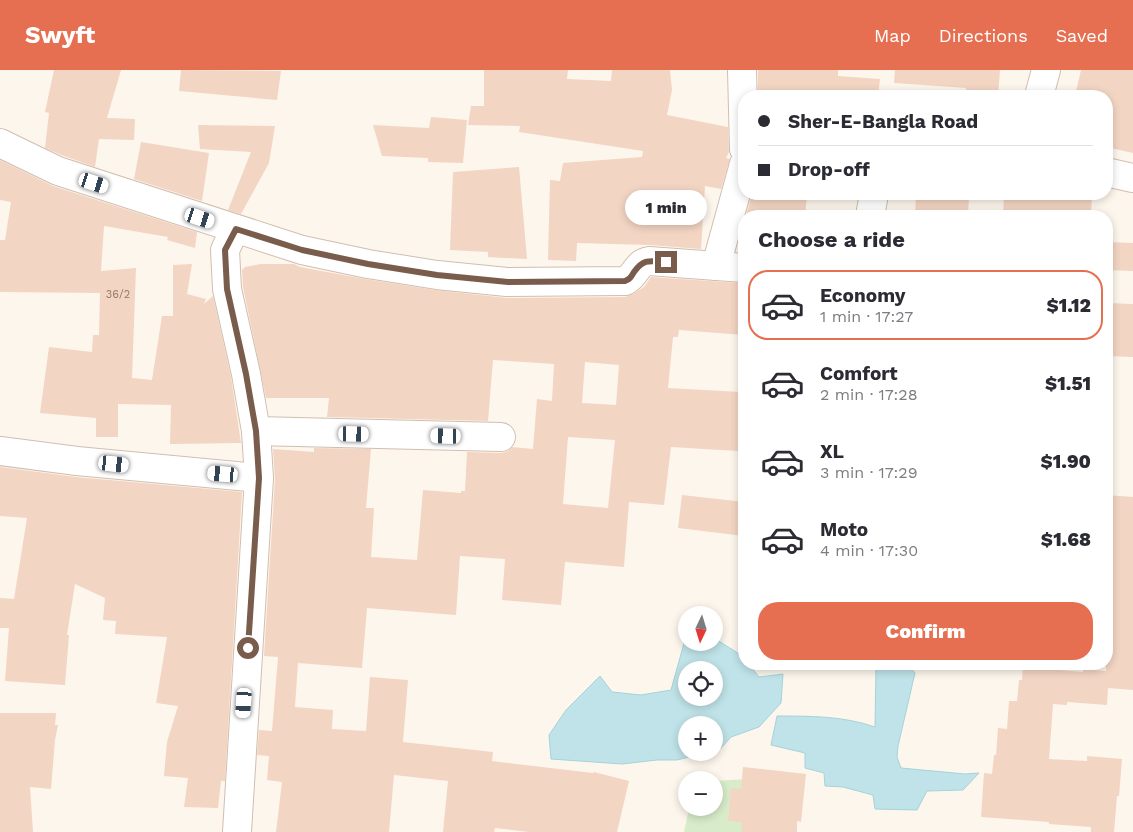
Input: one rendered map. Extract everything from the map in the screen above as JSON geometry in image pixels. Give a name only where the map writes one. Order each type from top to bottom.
[{"type":"street","points":[[742,70],[743,90]]},
{"type":"street","points":[[1041,90],[1046,70]]},
{"type":"street","points":[[0,143],[58,171],[302,250],[368,264],[437,275],[508,282],[625,281],[629,279],[639,265],[650,261],[738,268]]},
{"type":"street","points":[[1113,174],[1133,178]]},
{"type":"street","points":[[716,266],[738,186]]},
{"type":"street","points":[[236,229],[225,250],[227,289],[246,374],[256,431],[259,478],[236,832]]},
{"type":"street","points":[[256,431],[501,437]]},
{"type":"street","points":[[0,451],[78,461],[259,478]]},
{"type":"green space","points":[[763,778],[756,832],[684,832],[687,816],[723,816],[723,780]]},
{"type":"water","points":[[723,644],[738,653],[738,670],[754,670],[759,677],[783,674],[781,703],[759,727],[731,737],[723,746],[723,716],[678,716],[678,760],[622,764],[551,759],[549,735],[566,710],[600,676],[612,692],[641,695],[671,690],[678,665],[678,706],[723,706],[723,661],[679,661],[682,651],[723,651]]},
{"type":"water","points":[[876,670],[912,670],[915,673],[898,746],[897,757],[901,768],[965,774],[979,773],[963,790],[927,791],[917,810],[875,809],[873,795],[843,787],[825,786],[824,773],[805,768],[805,753],[771,745],[777,716],[839,719],[875,727]]},
{"type":"building","points":[[54,70],[121,70],[107,118],[135,119],[134,140],[99,139],[95,167],[45,148],[49,113],[45,112]]},
{"type":"building","points":[[181,70],[281,71],[277,100],[179,91]]},
{"type":"building","points":[[484,70],[568,70],[567,79],[611,81],[612,70],[670,70],[672,90],[667,115],[728,127],[729,152],[726,158],[730,159],[721,189],[705,186],[701,249],[650,245],[577,243],[576,261],[548,260],[550,180],[560,181],[563,163],[642,157],[643,151],[519,132],[520,126],[468,125],[471,106],[484,106]]},
{"type":"building","points":[[758,70],[838,70],[838,76],[880,79],[879,90],[758,90]]},
{"type":"building","points":[[895,70],[1000,70],[998,90],[966,90],[966,88],[894,83]]},
{"type":"building","points":[[1081,70],[1133,70],[1133,153],[1113,149],[1113,90],[1076,90]]},
{"type":"building","points":[[431,117],[467,120],[463,163],[428,162],[428,158],[382,156],[373,125],[429,128]]},
{"type":"building","points":[[198,125],[275,126],[269,163],[241,214],[228,210],[251,152],[200,149]]},
{"type":"building","points":[[141,142],[209,153],[202,201],[134,179]]},
{"type":"building","points":[[0,160],[53,186],[197,232],[195,248],[167,240],[168,237],[104,226],[101,271],[136,268],[132,378],[152,380],[162,316],[173,316],[173,265],[192,264],[187,294],[206,299],[204,304],[213,296],[231,377],[241,443],[170,444],[171,405],[118,404],[118,437],[96,437],[96,418],[40,413],[49,347],[92,352],[93,335],[99,335],[100,293],[0,292],[0,240],[5,240],[11,202],[0,200]]},
{"type":"building","points":[[519,167],[527,259],[488,257],[488,252],[450,250],[453,172]]},
{"type":"building","points":[[750,200],[807,200],[806,210],[748,210]]},
{"type":"building","points":[[916,200],[969,200],[968,210],[915,210]]},
{"type":"building","points":[[1004,200],[1092,200],[1091,210],[1003,210]]},
{"type":"building","points":[[1113,242],[1133,243],[1133,271],[1113,270]]},
{"type":"building","points":[[261,264],[294,264],[300,267],[365,279],[435,290],[507,298],[625,297],[644,287],[651,277],[738,283],[738,335],[679,330],[678,337],[673,337],[668,388],[738,392],[738,451],[671,447],[664,505],[629,502],[624,567],[565,562],[561,605],[502,600],[505,559],[460,556],[456,615],[367,608],[362,668],[298,663],[295,707],[333,710],[332,729],[366,731],[370,677],[408,680],[403,742],[493,752],[492,761],[594,772],[629,781],[617,832],[529,832],[495,828],[494,832],[443,832],[448,781],[394,775],[389,832],[276,832],[282,782],[267,780],[269,756],[257,755],[259,730],[272,731],[278,657],[264,656],[275,479],[273,449],[314,452],[314,448],[371,449],[366,508],[374,508],[371,557],[417,560],[423,490],[461,493],[461,491],[465,491],[467,452],[501,453],[508,451],[512,447],[533,449],[537,399],[552,401],[554,364],[493,360],[488,421],[327,417],[329,398],[266,398],[243,287],[242,270],[245,267]],"holes":[[[585,362],[619,365],[616,405],[582,403]],[[568,437],[615,440],[608,508],[563,504]]]},
{"type":"building","points":[[1113,303],[1133,304],[1133,357],[1113,356]]},
{"type":"building","points":[[0,467],[76,477],[242,492],[225,781],[221,781],[218,808],[184,807],[188,778],[164,776],[167,742],[178,706],[156,703],[167,637],[115,634],[116,621],[103,620],[105,598],[75,584],[67,635],[69,635],[65,685],[5,681],[9,628],[0,628],[0,598],[14,599],[27,518],[0,516]]},
{"type":"building","points":[[682,495],[738,501],[738,535],[678,528]]},
{"type":"building","points":[[1113,496],[1133,497],[1133,690],[1108,688],[1107,705],[1067,702],[1067,705],[1053,704],[1049,759],[1087,761],[1087,756],[1122,759],[1114,832],[1091,832],[1091,827],[1049,824],[1049,822],[981,817],[984,773],[992,774],[994,755],[996,755],[998,728],[1007,729],[1009,701],[1017,701],[1019,680],[1022,680],[1023,670],[1113,670]]},
{"type":"building","points":[[0,713],[56,713],[55,725],[58,725],[51,789],[30,787],[33,832],[0,832]]},
{"type":"building","points":[[743,767],[806,774],[801,822],[797,821],[797,832],[741,832],[742,822],[728,821],[731,788],[741,789]]},
{"type":"route","points":[[248,648],[259,478],[256,431],[246,374],[227,289],[225,250],[236,229],[302,250],[368,264],[437,275],[508,282],[625,281],[644,262],[666,262]]}]
